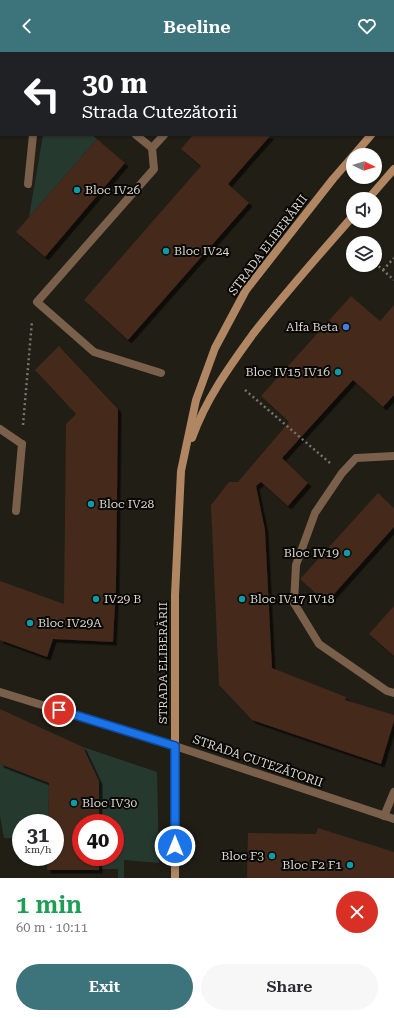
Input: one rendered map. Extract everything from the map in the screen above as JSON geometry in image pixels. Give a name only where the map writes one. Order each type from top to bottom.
[{"type":"street","points":[[28,184],[33,136]]},
{"type":"street","points":[[137,136],[152,148],[154,169],[37,302],[94,352],[160,373]]},
{"type":"street","points":[[152,148],[163,136]]},
{"type":"street","name":"STRADA ELIBERĂRII","points":[[360,148],[370,136]]},
{"type":"street","name":"STRADA ELIBERĂRII","points":[[175,878],[175,595],[181,471],[196,400],[215,348],[246,290],[346,165]]},
{"type":"street","points":[[374,192],[394,169]]},
{"type":"street","name":"STRADA ELIBERĂRII","points":[[181,471],[196,428],[208,401],[227,369],[272,309],[346,224]]},
{"type":"street","points":[[0,428],[22,444],[16,511]]},
{"type":"street","points":[[394,456],[356,458],[342,473],[315,513],[296,565],[294,603],[319,644],[387,691],[394,693]]},
{"type":"street","name":"STRADA CUTEZĂTORII","points":[[0,692],[175,746],[394,819]]},
{"type":"street","points":[[384,816],[394,792]]},
{"type":"path","points":[[394,258],[383,270],[394,280]]},
{"type":"path","points":[[22,444],[33,312],[37,302]]},
{"type":"path","points":[[245,390],[342,473]]},
{"type":"green space","points":[[43,136],[93,136],[97,139],[29,217]]},
{"type":"green space","points":[[83,747],[157,772],[159,863],[124,860],[124,814],[99,814],[99,781]]},
{"type":"green space","points":[[0,764],[49,783],[48,814],[12,814],[12,838],[4,838],[0,816]]},
{"type":"green space","points":[[99,866],[124,866],[124,878],[118,878],[118,869],[99,869]]},
{"type":"building","name":"Bloc IV24","points":[[192,136],[270,136],[228,184],[249,203],[128,340],[84,300],[201,166],[181,149]]},
{"type":"building","name":"Bloc IV26","points":[[97,139],[125,163],[45,257],[16,232]]},
{"type":"building","name":"Bloc IV17 IV18","points":[[351,296],[380,321],[394,305],[394,395],[383,407],[353,380],[282,458],[308,483],[288,506],[261,482],[256,486],[265,530],[272,668],[346,697],[345,700],[394,715],[394,721],[381,764],[252,720],[219,685],[211,505],[229,482],[238,482],[289,422],[261,396]]},
{"type":"building","name":"Bloc IV28","points":[[59,346],[118,409],[116,585],[113,642],[53,639],[47,657],[0,640],[0,581],[64,604],[66,424],[76,414],[35,370]]},
{"type":"building","name":"Bloc IV19","points":[[378,493],[394,508],[394,527],[326,603],[301,580],[301,578]]},
{"type":"building","points":[[394,606],[394,656],[369,634]]},
{"type":"building","name":"Bloc IV30","points":[[0,709],[83,747],[99,781],[99,814],[72,814],[72,866],[99,866],[99,870],[47,870],[47,866],[64,866],[64,814],[48,814],[49,783],[0,764]]},
{"type":"building","points":[[318,828],[394,852],[394,878],[247,878],[248,833],[316,834]]},
{"type":"place","name":"Bloc IV26","points":[[77,190]]},
{"type":"place","name":"Bloc IV24","points":[[166,251]]},
{"type":"place","name":"Alfa Beta","points":[[346,327]]},
{"type":"place","name":"Bloc IV15 IV16","points":[[338,372]]},
{"type":"place","name":"Bloc IV28","points":[[91,504]]},
{"type":"place","name":"Bloc IV19","points":[[347,553]]},
{"type":"place","name":"IV29 B","points":[[96,599]]},
{"type":"place","name":"Bloc IV17 IV18","points":[[242,599]]},
{"type":"place","name":"Bloc IV29A","points":[[30,623]]},
{"type":"place","name":"Bloc IV30","points":[[74,803]]},
{"type":"place","name":"Bloc F3","points":[[272,856]]},
{"type":"place","name":"Bloc F2 F1","points":[[350,865]]},
{"type":"route","points":[[59,710],[175,746],[175,846]]}]
